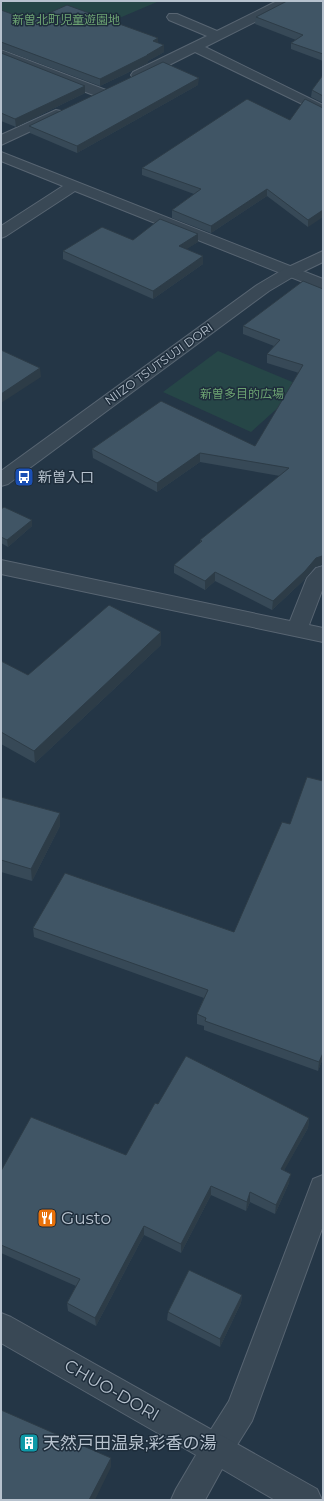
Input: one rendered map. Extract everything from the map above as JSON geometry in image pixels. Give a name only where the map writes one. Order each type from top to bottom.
[{"type":"street","points":[[128,80],[218,36],[279,2]]},
{"type":"street","points":[[173,17],[218,36]]},
{"type":"street","points":[[196,47],[323,110]]},
{"type":"street","points":[[1,54],[101,93]]},
{"type":"street","points":[[86,100],[114,86]]},
{"type":"street","points":[[1,141],[65,110]]},
{"type":"street","points":[[1,156],[323,285]]},
{"type":"street","points":[[1,233],[74,185]]},
{"type":"street","name":"NIIZO TSUTSUJI DORI","points":[[1,480],[263,288],[290,272],[323,256]]},
{"type":"street","points":[[1,567],[323,635]]},
{"type":"street","points":[[297,630],[317,578],[323,573]]},
{"type":"street","points":[[187,1500],[241,1410],[323,1188]]},
{"type":"street","name":"CHUO-DORI","points":[[1,1327],[306,1500]]},
{"type":"green space","name":"新曽北町児童遊園地","points":[[1,1],[157,2],[65,41],[1,12]]},
{"type":"green space","name":"新曽多目的広場","points":[[218,351],[302,386],[251,432],[163,392]]},
{"type":"building","points":[[287,1],[323,1],[323,54],[291,43],[303,35],[256,17]]},
{"type":"building","points":[[67,5],[158,38],[153,41],[164,45],[148,55],[100,79],[1,42],[1,10],[31,21]]},
{"type":"building","points":[[1,53],[85,86],[15,119],[1,113]]},
{"type":"building","points":[[163,62],[199,78],[77,146],[29,126]]},
{"type":"building","points":[[323,75],[323,96],[312,90]]},
{"type":"building","points":[[247,99],[290,120],[305,99],[323,108],[323,210],[308,220],[267,189],[211,226],[172,210],[201,189],[142,168]]},
{"type":"building","points":[[160,219],[198,234],[179,246],[203,256],[153,291],[63,251],[102,227],[133,240]]},
{"type":"building","points":[[303,281],[323,289],[323,555],[316,558],[305,571],[273,601],[215,572],[205,581],[174,565],[202,541],[200,540],[289,468],[200,453],[157,483],[92,449],[161,401],[255,446],[303,365],[267,354],[280,340],[243,326]]},
{"type":"building","points":[[1,350],[40,368],[1,394]]},
{"type":"building","points":[[4,507],[32,520],[7,540],[1,537],[1,509]]},
{"type":"building","points":[[109,605],[161,632],[34,751],[1,732],[1,661],[28,675]]},
{"type":"building","points":[[307,777],[323,781],[323,1053],[319,1062],[205,1021],[206,1018],[197,1014],[208,990],[33,928],[65,873],[234,932],[282,822],[290,824]]},
{"type":"building","points":[[1,797],[60,813],[31,869],[1,860]]},
{"type":"building","points":[[186,1056],[309,1118],[281,1169],[291,1174],[276,1205],[250,1192],[247,1202],[211,1186],[181,1244],[144,1226],[95,1318],[67,1303],[80,1279],[1,1245],[1,1171],[31,1117],[126,1155],[155,1103],[158,1104]]},
{"type":"building","points":[[189,1270],[242,1295],[220,1339],[168,1312]]},
{"type":"building","name":"天然戸田温泉;彩香の湯","points":[[1,1410],[111,1458],[89,1500],[1,1500]]},
{"type":"place","name":"新曽入口","points":[[24,477]]},
{"type":"place","name":"Gusto","points":[[47,1218]]},
{"type":"place","name":"天然戸田温泉;彩香の湯","points":[[29,1443]]}]
